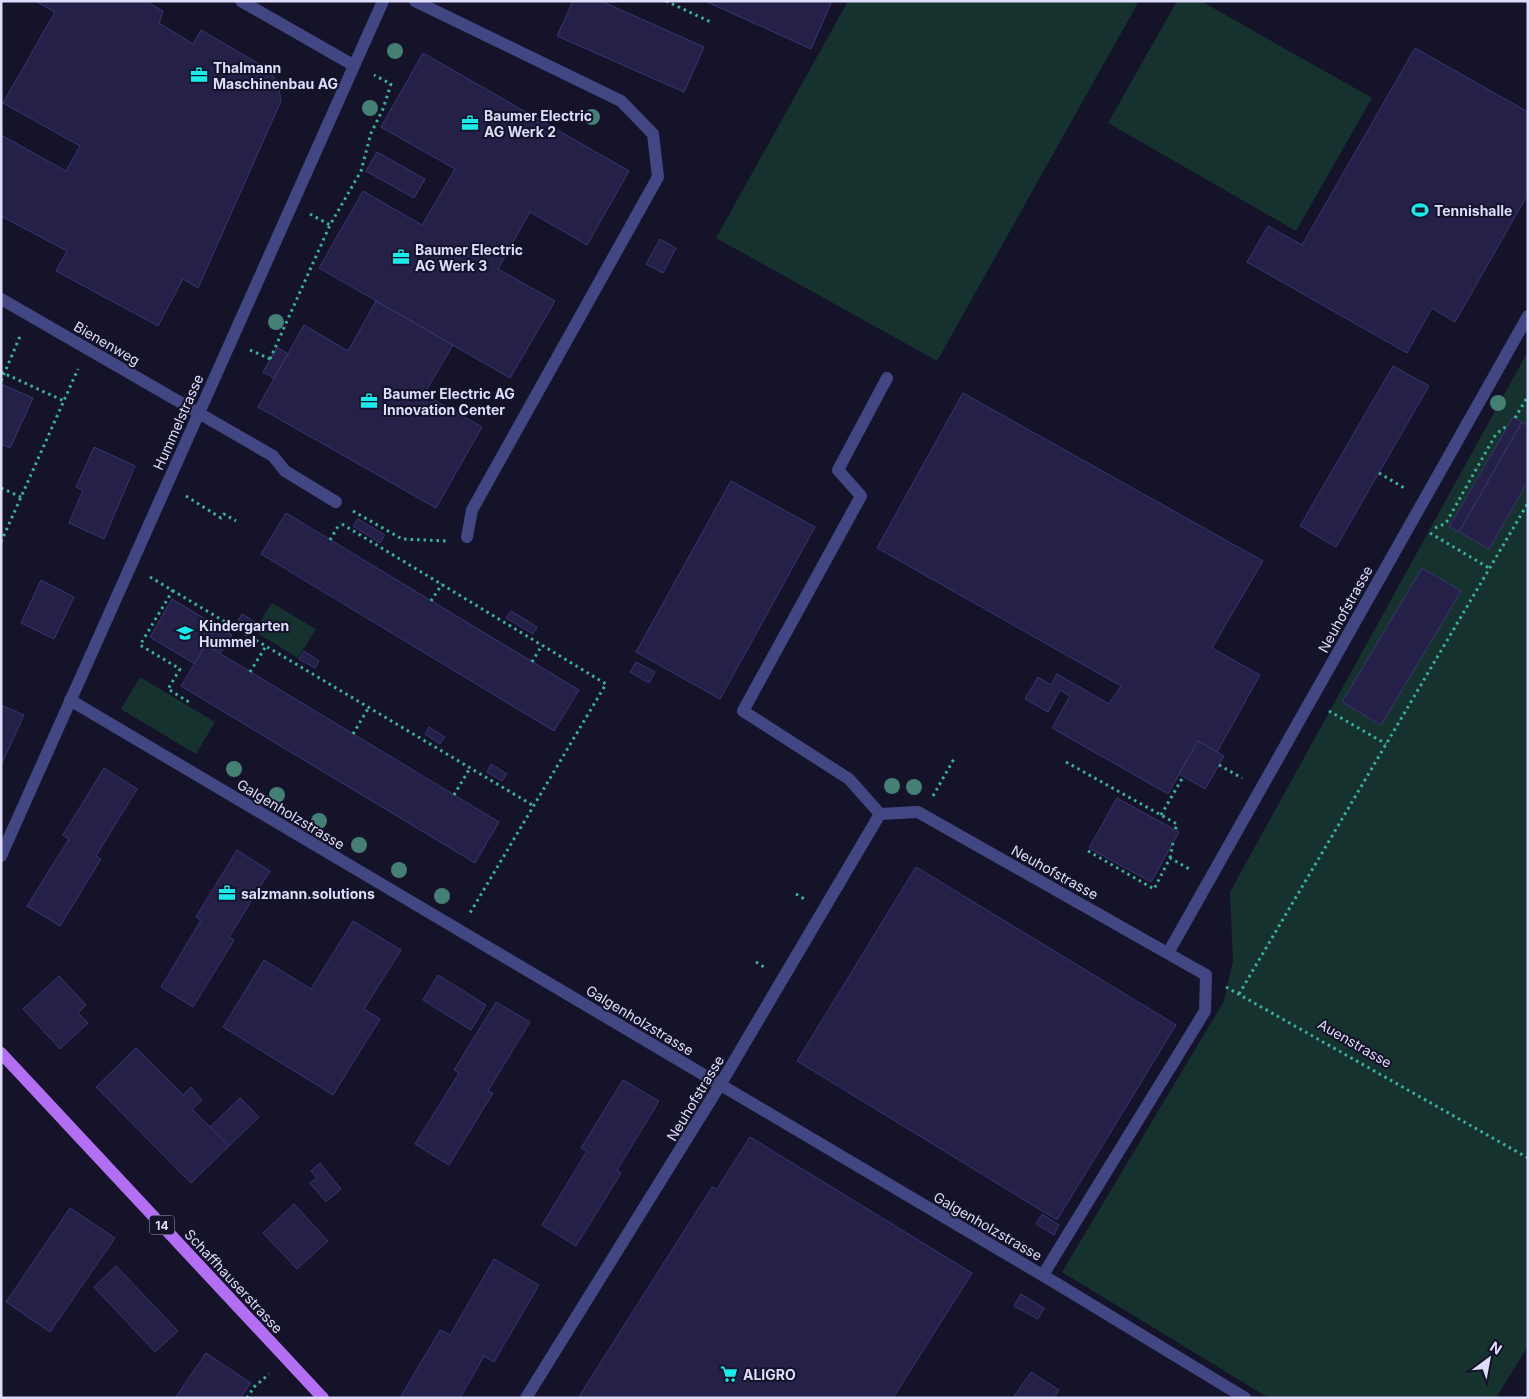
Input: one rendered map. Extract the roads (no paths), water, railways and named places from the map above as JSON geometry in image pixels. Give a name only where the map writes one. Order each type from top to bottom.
[{"type":"main road","name":"Schaffhauserstrasse","points":[[1,1053],[322,1398]]},
{"type":"street","points":[[241,1],[353,65]]},
{"type":"street","name":"Hummelstrasse","points":[[1,856],[166,483],[383,1]]},
{"type":"street","points":[[415,1],[621,101],[653,134],[658,177],[472,510],[467,537]]},
{"type":"street","name":"Bienenweg","points":[[1,299],[273,456],[285,471],[336,502]]},
{"type":"street","name":"Neuhofstrasse","points":[[526,1398],[720,1085],[880,814],[918,812],[1168,952],[1528,316]]},
{"type":"street","points":[[880,814],[849,779],[743,711],[861,496],[838,470],[887,378]]},
{"type":"street","name":"Galgenholzstrasse","points":[[70,700],[1043,1276],[1245,1398]]},
{"type":"street","points":[[1043,1276],[1205,1011],[1206,975],[1168,952]]},
{"type":"place","name":"Thalmann Maschinenbau AG","points":[[199,75]]},
{"type":"place","name":"Baumer Electric AG Werk 2","points":[[470,123]]},
{"type":"place","name":"Tennishalle","points":[[1420,210]]},
{"type":"place","name":"Baumer Electric AG Werk 3","points":[[401,257]]},
{"type":"place","name":"Baumer Electric AG Innovation Center","points":[[369,401]]},
{"type":"place","name":"Kindergarten Hummel","points":[[185,633]]},
{"type":"place","name":"salzmann.solutions","points":[[227,893]]},
{"type":"place","name":"ALIGRO","points":[[729,1374]]}]
